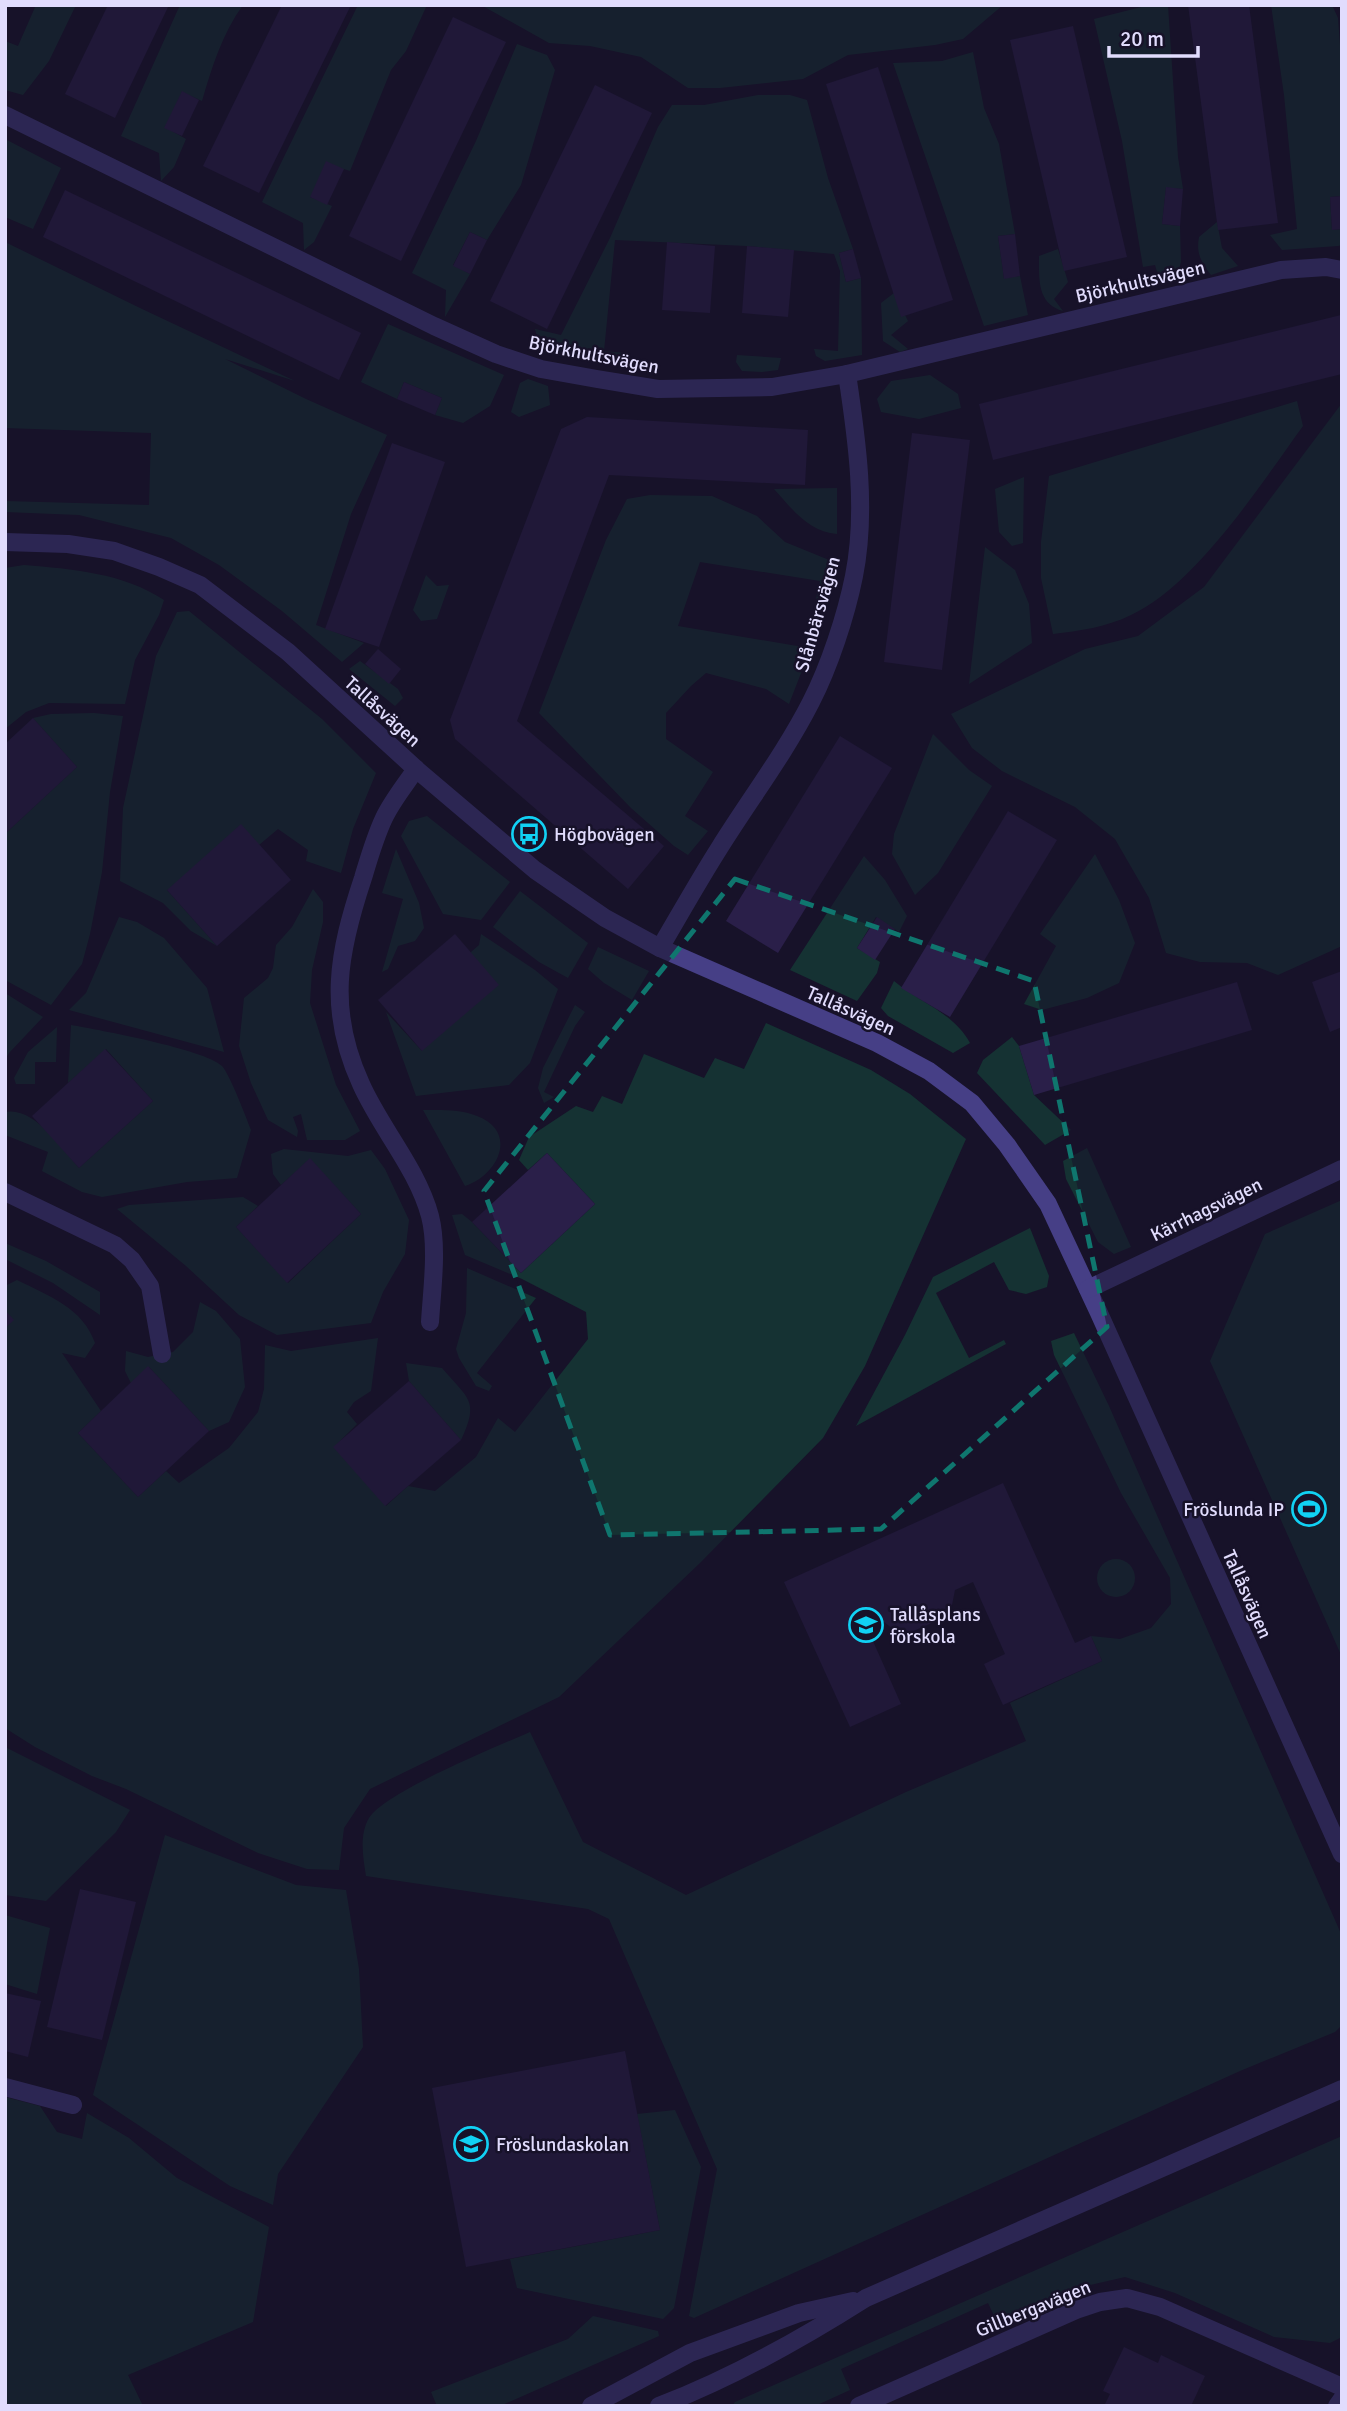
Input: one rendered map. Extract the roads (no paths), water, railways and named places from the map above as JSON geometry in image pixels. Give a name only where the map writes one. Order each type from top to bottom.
[{"type":"street","name":"Björkhultsvägen","points":[[5,115],[496,354],[541,369],[658,388],[772,387],[847,374],[1281,270],[1326,267],[1342,270]]},
{"type":"street","name":"Slånbärsvägen","points":[[660,948],[719,848],[790,738],[811,702],[831,656],[854,576],[859,527],[859,471],[847,374]]},
{"type":"street","name":"Tallåsvägen","points":[[5,542],[68,544],[114,551],[200,585],[288,652],[416,769],[535,870],[605,918],[660,948],[877,1043],[929,1072],[972,1103],[1007,1145],[1048,1204],[1342,1854]]},
{"type":"street","points":[[416,769],[384,817],[371,852],[349,921],[342,953],[338,1003],[345,1046],[362,1086],[414,1180],[430,1217],[433,1258],[430,1322]]},
{"type":"street","name":"Kärrhagsvägen","points":[[1088,1289],[1342,1169]]},
{"type":"street","points":[[5,1192],[116,1245],[132,1261],[150,1286],[162,1354]]},
{"type":"street","points":[[5,2087],[73,2105]]},
{"type":"street","points":[[659,2406],[706,2388],[814,2332],[866,2298],[1342,2089]]},
{"type":"street","points":[[591,2406],[690,2353],[799,2313],[866,2298]]},
{"type":"street","name":"Gillbergavägen","points":[[859,2406],[1076,2310],[1100,2302],[1127,2298],[1160,2307],[1342,2387]]},
{"type":"street","points":[[1337,2406],[1342,2399]]},
{"type":"place","name":"Högbovägen","points":[[529,834]]},
{"type":"place","name":"Fröslunda IP","points":[[1309,1509]]},
{"type":"place","name":"Tallåsplans förskola","points":[[866,1625]]},
{"type":"place","name":"Fröslundaskolan","points":[[471,2144]]}]
